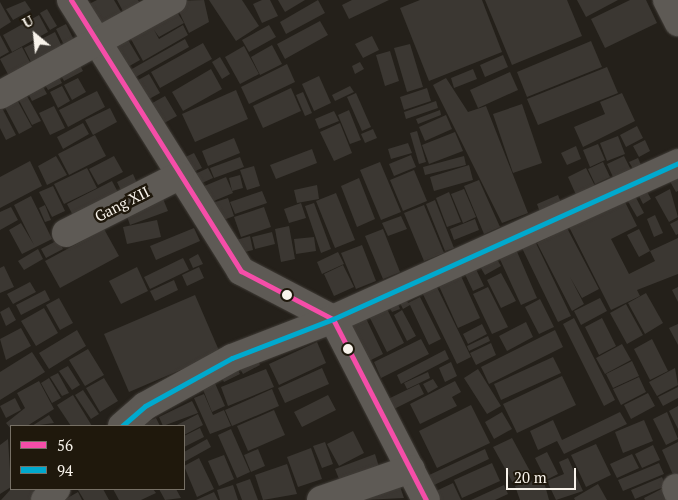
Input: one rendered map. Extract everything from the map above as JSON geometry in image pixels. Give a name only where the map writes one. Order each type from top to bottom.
[{"type":"street","points":[[71,0],[179,176],[241,271],[333,319],[426,500]]},
{"type":"street","points":[[0,96],[173,0]]},
{"type":"street","points":[[666,0],[678,22]]},
{"type":"street","points":[[123,425],[145,406],[232,358],[333,319],[678,163]]},
{"type":"street","name":"Gang XII","points":[[66,233],[179,176]]},
{"type":"street","points":[[321,500],[411,469]]},
{"type":"street","points":[[45,500],[55,490]]},
{"type":"building","points":[[97,0],[114,0],[124,17],[101,41],[81,8]]},
{"type":"building","points":[[117,0],[138,0],[142,7],[125,15]]},
{"type":"building","points":[[204,0],[209,22],[189,33],[174,1]]},
{"type":"building","points":[[209,0],[242,0],[259,26],[236,41]]},
{"type":"building","points":[[262,0],[270,0],[278,16],[262,23],[253,4]]},
{"type":"building","points":[[278,0],[305,0],[285,12]]},
{"type":"building","points":[[318,0],[325,13],[286,34],[280,22]]},
{"type":"building","points":[[352,0],[389,0],[349,19],[342,5]]},
{"type":"building","points":[[420,0],[482,0],[502,52],[429,81],[400,8]]},
{"type":"building","points":[[485,0],[567,0],[582,36],[512,65]]},
{"type":"building","points":[[577,0],[618,0],[586,17]]},
{"type":"building","points":[[630,0],[646,0],[657,23],[605,48],[591,19]]},
{"type":"building","points":[[25,1],[31,10],[13,20],[6,9]]},
{"type":"building","points":[[0,2],[11,22],[0,29]]},
{"type":"building","points":[[172,4],[184,23],[159,37],[154,30],[159,39],[183,25],[188,35],[143,61],[127,32]]},
{"type":"building","points":[[47,9],[57,26],[50,30],[40,13]]},
{"type":"building","points":[[39,15],[48,32],[12,52],[3,35]]},
{"type":"building","points":[[320,21],[328,35],[285,59],[277,44]]},
{"type":"building","points":[[66,24],[77,46],[67,51],[56,29]]},
{"type":"building","points":[[269,25],[276,37],[249,52],[242,40]]},
{"type":"building","points":[[55,32],[66,55],[35,70],[24,48]]},
{"type":"building","points":[[124,33],[140,60],[119,72],[103,45]]},
{"type":"building","points":[[0,35],[9,52],[0,57]]},
{"type":"building","points":[[372,36],[379,50],[363,58],[355,44]]},
{"type":"building","points":[[185,39],[189,47],[127,82],[123,74]]},
{"type":"building","points":[[591,41],[602,67],[527,97],[517,72]]},
{"type":"building","points":[[203,43],[212,59],[160,88],[151,72]]},
{"type":"building","points":[[410,44],[423,87],[407,92],[394,48]]},
{"type":"building","points":[[272,45],[282,64],[260,75],[251,57]]},
{"type":"building","points":[[244,46],[259,74],[240,84],[225,57]]},
{"type":"building","points":[[22,47],[34,70],[12,82],[0,59]]},
{"type":"building","points":[[390,51],[399,81],[385,86],[376,55]]},
{"type":"building","points":[[503,55],[508,67],[485,77],[480,65]]},
{"type":"building","points":[[75,56],[83,71],[64,81],[56,66]]},
{"type":"building","points":[[220,57],[230,74],[222,79],[212,62]]},
{"type":"building","points":[[360,62],[364,69],[355,74],[352,66]]},
{"type":"building","points":[[287,64],[295,82],[249,104],[241,87]]},
{"type":"building","points":[[54,67],[62,83],[48,90],[39,74]]},
{"type":"building","points":[[607,67],[618,93],[538,125],[527,99]]},
{"type":"building","points":[[211,69],[222,89],[183,111],[172,92]]},
{"type":"building","points":[[473,69],[477,79],[454,88],[451,78]]},
{"type":"building","points":[[510,72],[518,90],[478,108],[470,90]]},
{"type":"building","points":[[149,74],[160,93],[140,104],[129,85]]},
{"type":"building","points":[[37,75],[47,94],[32,101],[23,83]]},
{"type":"building","points":[[319,76],[331,103],[314,111],[302,84]]},
{"type":"building","points":[[78,78],[86,92],[72,100],[64,85]]},
{"type":"building","points":[[446,78],[468,112],[486,106],[528,213],[502,223],[433,85]]},
{"type":"building","points":[[62,86],[70,101],[58,108],[50,92]]},
{"type":"building","points":[[350,86],[354,92],[335,101],[332,95]]},
{"type":"building","points":[[22,87],[41,121],[32,125],[14,91]]},
{"type":"building","points":[[291,88],[301,111],[263,128],[253,106]]},
{"type":"building","points":[[427,88],[431,101],[404,110],[400,97]]},
{"type":"building","points":[[236,90],[248,119],[195,142],[182,114]]},
{"type":"building","points":[[97,91],[105,107],[68,127],[59,110]]},
{"type":"building","points":[[303,92],[312,113],[305,116],[296,95]]},
{"type":"building","points":[[356,93],[371,127],[362,131],[347,97]]},
{"type":"building","points":[[622,93],[635,121],[583,147],[574,127],[605,114],[600,102]]},
{"type":"building","points":[[15,96],[32,127],[19,134],[2,102]]},
{"type":"building","points":[[165,96],[177,116],[157,127],[145,107]]},
{"type":"building","points":[[436,101],[438,108],[406,119],[404,112]]},
{"type":"building","points":[[0,104],[16,135],[6,140],[0,128]]},
{"type":"building","points":[[522,104],[542,163],[513,173],[493,114]]},
{"type":"building","points":[[54,106],[65,128],[50,135],[39,113]]},
{"type":"building","points":[[110,108],[117,122],[93,135],[85,120]]},
{"type":"building","points":[[349,110],[361,140],[350,144],[338,115]]},
{"type":"building","points":[[440,110],[441,115],[418,124],[416,119]]},
{"type":"building","points":[[334,111],[339,121],[319,129],[315,119]]},
{"type":"building","points":[[446,115],[452,129],[425,141],[419,127]]},
{"type":"building","points":[[83,123],[89,134],[63,149],[57,137]]},
{"type":"building","points":[[340,123],[352,153],[334,161],[320,132]]},
{"type":"building","points":[[637,126],[643,138],[626,147],[620,135]]},
{"type":"building","points":[[373,129],[377,138],[365,143],[361,134]]},
{"type":"building","points":[[417,131],[426,162],[419,164],[410,133]]},
{"type":"building","points":[[455,132],[463,151],[429,164],[422,145]]},
{"type":"building","points":[[95,135],[106,156],[69,175],[58,154]]},
{"type":"building","points":[[618,136],[625,154],[607,161],[600,143]]},
{"type":"building","points":[[234,138],[240,153],[208,166],[202,151]]},
{"type":"building","points":[[645,140],[650,151],[639,157],[633,146]]},
{"type":"building","points":[[408,143],[412,153],[391,159],[388,149]]},
{"type":"building","points":[[598,144],[605,160],[590,167],[583,150]]},
{"type":"building","points":[[576,146],[581,159],[567,165],[561,153]]},
{"type":"building","points":[[312,149],[317,163],[276,179],[270,165]]},
{"type":"building","points":[[194,153],[202,168],[187,175],[179,160]]},
{"type":"building","points":[[411,155],[416,167],[394,176],[389,164]]},
{"type":"building","points":[[56,156],[67,175],[47,185],[38,166]]},
{"type":"building","points":[[114,156],[123,172],[98,185],[89,169]]},
{"type":"building","points":[[464,156],[466,165],[425,175],[423,167]]},
{"type":"building","points":[[624,156],[631,170],[613,177],[607,164]]},
{"type":"building","points":[[240,157],[244,167],[214,178],[210,168]]},
{"type":"building","points":[[638,158],[641,165],[633,169],[629,162]]},
{"type":"building","points":[[30,161],[42,186],[0,208],[0,177]]},
{"type":"building","points":[[380,162],[401,212],[381,220],[360,170]]},
{"type":"building","points":[[603,162],[610,177],[595,184],[588,169]]},
{"type":"building","points":[[469,165],[473,180],[434,191],[430,177]]},
{"type":"building","points":[[254,166],[260,186],[247,190],[240,170]]},
{"type":"building","points":[[87,168],[97,188],[64,204],[54,184]]},
{"type":"building","points":[[208,168],[213,178],[200,184],[195,174]]},
{"type":"building","points":[[586,168],[596,188],[577,197],[568,177]]},
{"type":"building","points":[[414,170],[427,201],[403,211],[390,180]]},
{"type":"building","points":[[678,173],[678,191],[676,192],[668,178]]},
{"type":"building","points":[[133,174],[142,194],[126,201],[117,182]]},
{"type":"building","points":[[240,175],[243,188],[232,191],[229,178]]},
{"type":"building","points":[[226,177],[233,193],[209,203],[202,187]]},
{"type":"building","points":[[359,178],[375,219],[357,227],[341,186]]},
{"type":"building","points":[[479,180],[500,227],[484,234],[464,186]]},
{"type":"building","points":[[112,181],[123,202],[78,225],[67,204]]},
{"type":"building","points":[[317,185],[319,199],[297,203],[294,190]]},
{"type":"building","points":[[53,186],[65,211],[52,217],[39,192]]},
{"type":"building","points":[[645,188],[651,199],[643,204],[637,192]]},
{"type":"building","points":[[464,189],[476,217],[463,223],[451,194]]},
{"type":"building","points":[[670,189],[678,217],[669,222],[655,197]]},
{"type":"building","points":[[262,191],[267,203],[235,214],[230,202]]},
{"type":"building","points":[[449,192],[461,222],[447,227],[436,198]]},
{"type":"building","points":[[620,192],[637,226],[611,239],[629,274],[655,261],[650,251],[678,238],[678,274],[637,290],[640,296],[611,310],[565,219]]},
{"type":"building","points":[[336,193],[355,240],[335,248],[316,201]]},
{"type":"building","points":[[161,194],[168,211],[130,225],[124,208]]},
{"type":"building","points":[[634,194],[644,213],[637,217],[626,198]]},
{"type":"building","points":[[558,195],[562,205],[541,215],[537,204]]},
{"type":"building","points":[[31,196],[52,239],[22,254],[9,230],[21,223],[34,245],[14,205]]},
{"type":"building","points":[[228,198],[234,216],[216,223],[209,204]]},
{"type":"building","points":[[435,200],[454,248],[445,251],[426,204]]},
{"type":"building","points":[[301,203],[306,218],[289,223],[284,209]]},
{"type":"building","points":[[314,203],[331,249],[321,253],[305,206]]},
{"type":"building","points":[[45,205],[51,220],[45,222],[39,208]]},
{"type":"building","points":[[424,205],[444,253],[424,261],[404,213]]},
{"type":"building","points":[[11,207],[18,220],[0,230],[0,212]]},
{"type":"building","points":[[264,207],[271,227],[241,237],[234,217]]},
{"type":"building","points":[[655,215],[663,233],[654,237],[647,219]]},
{"type":"building","points":[[401,216],[407,229],[388,236],[382,223]]},
{"type":"building","points":[[475,219],[479,230],[454,240],[450,229]]},
{"type":"building","points":[[157,220],[161,237],[127,244],[123,227]]},
{"type":"building","points":[[678,220],[678,234],[676,235],[670,224]]},
{"type":"building","points":[[289,226],[295,259],[281,262],[275,229]]},
{"type":"building","points":[[194,228],[200,241],[156,260],[150,246]]},
{"type":"building","points":[[567,228],[599,289],[582,298],[570,277],[584,304],[572,311],[537,243]]},
{"type":"building","points":[[104,229],[119,256],[60,288],[45,261]]},
{"type":"building","points":[[383,229],[400,272],[383,279],[365,236]]},
{"type":"building","points":[[639,229],[650,251],[639,257],[627,235]]},
{"type":"building","points":[[272,232],[275,244],[255,249],[252,237]]},
{"type":"building","points":[[250,236],[253,250],[237,254],[233,241]]},
{"type":"building","points":[[314,237],[316,251],[296,254],[294,239]]},
{"type":"building","points":[[534,239],[571,316],[558,322],[521,246]]},
{"type":"building","points":[[58,240],[63,249],[46,258],[41,249]]},
{"type":"building","points":[[362,245],[376,281],[356,289],[341,253]]},
{"type":"building","points":[[515,247],[537,298],[521,305],[498,255]]},
{"type":"building","points":[[38,249],[43,259],[24,270],[18,261]]},
{"type":"building","points":[[491,249],[501,266],[485,275],[475,258]]},
{"type":"building","points":[[338,252],[344,264],[322,274],[317,262]]},
{"type":"building","points":[[198,254],[203,264],[193,268],[189,259]]},
{"type":"building","points":[[183,258],[189,270],[150,289],[144,277]]},
{"type":"building","points":[[473,263],[484,286],[473,291],[462,268]]},
{"type":"building","points":[[343,265],[354,287],[334,296],[324,274]]},
{"type":"building","points":[[456,265],[480,318],[458,328],[434,275]]},
{"type":"building","points":[[4,266],[14,287],[0,293],[0,268]]},
{"type":"building","points":[[137,267],[148,291],[121,304],[109,281]]},
{"type":"building","points":[[199,267],[204,278],[187,286],[182,275]]},
{"type":"building","points":[[501,273],[516,301],[501,308],[487,280]]},
{"type":"building","points":[[432,277],[471,357],[457,364],[418,284]]},
{"type":"building","points":[[174,280],[178,290],[155,301],[150,291]]},
{"type":"building","points":[[30,282],[36,292],[13,304],[7,294]]},
{"type":"building","points":[[488,287],[508,327],[492,334],[473,294]]},
{"type":"building","points":[[678,287],[678,302],[672,290]]},
{"type":"building","points":[[45,290],[50,300],[21,315],[16,305]]},
{"type":"building","points":[[402,290],[408,303],[420,297],[441,339],[429,345],[410,305],[403,309],[395,293]]},
{"type":"building","points":[[646,293],[663,323],[645,334],[628,303]]},
{"type":"building","points":[[394,294],[400,309],[392,312],[385,298]]},
{"type":"building","points":[[195,295],[220,353],[129,392],[104,334]]},
{"type":"building","points":[[381,297],[404,343],[387,352],[364,306]]},
{"type":"building","points":[[59,298],[73,323],[60,330],[46,305]]},
{"type":"building","points":[[600,298],[607,311],[581,325],[574,311]]},
{"type":"building","points":[[540,299],[554,327],[539,334],[525,307]]},
{"type":"building","points":[[626,304],[643,335],[627,344],[610,313]]},
{"type":"building","points":[[9,307],[16,320],[6,326],[0,312]]},
{"type":"building","points":[[44,308],[58,333],[36,346],[21,321]]},
{"type":"building","points":[[362,310],[383,354],[365,363],[344,319]]},
{"type":"building","points":[[402,310],[416,336],[407,341],[394,315]]},
{"type":"building","points":[[574,318],[615,400],[604,406],[563,324]]},
{"type":"building","points":[[602,318],[616,346],[599,355],[585,327]]},
{"type":"building","points":[[526,322],[533,337],[507,351],[499,336]]},
{"type":"building","points":[[482,324],[487,334],[468,344],[463,334]]},
{"type":"building","points":[[678,324],[678,345],[669,328]]},
{"type":"building","points":[[21,328],[31,346],[6,360],[0,339]]},
{"type":"building","points":[[77,330],[86,346],[49,369],[39,353]]},
{"type":"building","points":[[555,330],[563,347],[489,384],[481,367]]},
{"type":"building","points":[[488,336],[490,341],[469,351],[467,346]]},
{"type":"building","points":[[421,339],[429,354],[381,378],[374,362]]},
{"type":"building","points":[[652,339],[668,371],[650,380],[634,349]]},
{"type":"building","points":[[317,342],[326,363],[279,385],[269,364]]},
{"type":"building","points":[[491,343],[496,355],[476,365],[470,353]]},
{"type":"building","points":[[622,344],[631,360],[605,374],[596,358]]},
{"type":"building","points":[[88,349],[104,375],[85,386],[69,360]]},
{"type":"building","points":[[252,349],[260,365],[243,374],[234,358]]},
{"type":"building","points":[[445,350],[449,359],[401,384],[397,375]]},
{"type":"building","points":[[32,352],[45,372],[0,400],[0,372]]},
{"type":"building","points":[[553,357],[561,373],[501,400],[494,384]]},
{"type":"building","points":[[233,361],[240,374],[224,382],[217,369]]},
{"type":"building","points":[[632,361],[639,376],[613,388],[606,374]]},
{"type":"building","points":[[451,362],[457,376],[445,382],[439,368]]},
{"type":"building","points":[[68,366],[80,385],[72,390],[59,371]]},
{"type":"building","points":[[322,368],[329,384],[285,403],[278,388]]},
{"type":"building","points":[[675,368],[678,385],[657,396],[649,382]]},
{"type":"building","points":[[266,369],[274,387],[228,406],[221,387]]},
{"type":"building","points":[[478,369],[501,406],[487,414],[464,378]]},
{"type":"building","points":[[428,372],[430,378],[407,389],[404,383]]},
{"type":"building","points":[[58,373],[69,393],[62,396],[50,377]]},
{"type":"building","points":[[562,376],[576,405],[517,433],[503,404]]},
{"type":"building","points":[[639,377],[646,392],[621,405],[613,389]]},
{"type":"building","points":[[49,378],[61,398],[52,403],[41,383]]},
{"type":"building","points":[[104,378],[118,401],[100,412],[86,388]]},
{"type":"building","points":[[433,379],[438,387],[428,393],[423,384]]},
{"type":"building","points":[[39,381],[54,409],[29,425],[10,425],[10,428],[6,423],[25,408],[17,393]]},
{"type":"building","points":[[214,381],[225,406],[212,412],[202,387]]},
{"type":"building","points":[[455,381],[461,392],[452,397],[457,406],[420,424],[410,404]]},
{"type":"building","points":[[419,384],[424,394],[392,410],[386,400]]},
{"type":"building","points":[[678,387],[678,398],[663,406],[658,397]]},
{"type":"building","points":[[272,389],[279,406],[232,426],[225,410]]},
{"type":"building","points":[[83,390],[99,414],[91,419],[75,395]]},
{"type":"building","points":[[648,393],[655,406],[631,419],[624,405]]},
{"type":"building","points":[[204,394],[213,415],[224,410],[231,426],[210,434],[194,398]]},
{"type":"building","points":[[73,395],[91,425],[70,425],[57,405]]},
{"type":"building","points":[[328,395],[336,410],[302,427],[294,412]]},
{"type":"building","points":[[15,398],[21,410],[6,418],[0,406]]},
{"type":"building","points":[[192,401],[198,413],[166,425],[163,425],[159,417]]},
{"type":"building","points":[[471,405],[490,443],[437,468],[419,431]]},
{"type":"building","points":[[678,406],[678,429],[669,411]]},
{"type":"building","points":[[274,410],[285,435],[248,451],[237,426]]},
{"type":"building","points":[[502,412],[512,429],[494,439],[485,422]]},
{"type":"building","points":[[620,412],[627,424],[564,454],[557,441],[538,450],[530,431],[553,420],[562,440]]},
{"type":"building","points":[[667,412],[678,439],[666,445],[653,419]]},
{"type":"building","points":[[198,414],[203,425],[185,434],[185,425],[177,425]]},
{"type":"building","points":[[49,415],[54,423],[39,425],[34,425]]},
{"type":"building","points":[[156,418],[160,425],[140,425]]},
{"type":"building","points":[[644,420],[653,441],[623,453],[615,432]]},
{"type":"building","points":[[200,428],[204,437],[185,446],[185,436]]},
{"type":"building","points":[[231,429],[250,472],[237,478],[218,435]]},
{"type":"building","points":[[353,431],[364,453],[339,466],[327,444]]},
{"type":"building","points":[[512,438],[531,473],[513,483],[493,447]]},
{"type":"building","points":[[8,439],[10,488],[0,494],[0,445]]},
{"type":"building","points":[[207,439],[211,447],[185,461],[185,451]]},
{"type":"building","points":[[325,442],[333,464],[322,468],[313,446]]},
{"type":"building","points":[[678,442],[678,475],[674,477],[662,450]]},
{"type":"building","points":[[596,444],[611,475],[586,487],[571,455]]},
{"type":"building","points":[[653,445],[660,460],[642,468],[635,454]]},
{"type":"building","points":[[311,448],[322,479],[298,487],[287,457]]},
{"type":"building","points":[[258,449],[265,466],[251,472],[244,455]]},
{"type":"building","points":[[485,449],[489,459],[432,486],[427,476]]},
{"type":"building","points":[[547,452],[558,474],[546,480],[535,458]]},
{"type":"building","points":[[375,454],[380,470],[341,484],[335,469]]},
{"type":"building","points":[[632,454],[639,468],[617,478],[610,464]]},
{"type":"building","points":[[224,455],[234,479],[219,486],[208,461]]},
{"type":"building","points":[[199,458],[214,489],[197,497],[185,465]]},
{"type":"building","points":[[568,458],[583,491],[556,500],[547,481],[564,474],[559,462]]},
{"type":"building","points":[[492,463],[500,481],[462,498],[454,480]]},
{"type":"building","points":[[659,463],[664,474],[623,491],[618,480]]},
{"type":"building","points":[[287,464],[297,494],[263,500],[255,475]]},
{"type":"building","points":[[662,477],[666,486],[635,499],[631,490]]},
{"type":"building","points":[[397,478],[404,498],[363,500]]},
{"type":"building","points":[[543,478],[549,500],[520,500],[515,486]]},
{"type":"building","points":[[250,479],[258,500],[242,500],[236,484]]},
{"type":"building","points":[[453,483],[461,500],[440,500],[436,491]]},
{"type":"building","points":[[598,484],[607,500],[575,500],[574,498]]},
{"type":"building","points":[[233,485],[238,500],[220,500],[217,490]]},
{"type":"building","points":[[504,485],[508,494],[495,500],[471,500]]},
{"type":"building","points":[[669,485],[676,500],[645,500],[644,498]]},
{"type":"building","points":[[10,490],[43,490],[32,500],[1,500]]},
{"type":"building","points":[[78,490],[104,490],[109,500],[84,500]]},
{"type":"building","points":[[114,490],[154,490],[156,493],[141,500],[119,500]]},
{"type":"building","points":[[160,490],[177,490],[181,498],[165,500]]},
{"type":"building","points":[[78,492],[82,500],[64,500]]},
{"type":"building","points":[[214,492],[218,500],[196,500]]},
{"type":"transit line","name":"56","points":[[71,0],[241,271],[333,319],[426,500]]},
{"type":"transit line","name":"94","points":[[123,425],[145,406],[232,358],[333,319],[678,163]]}]
